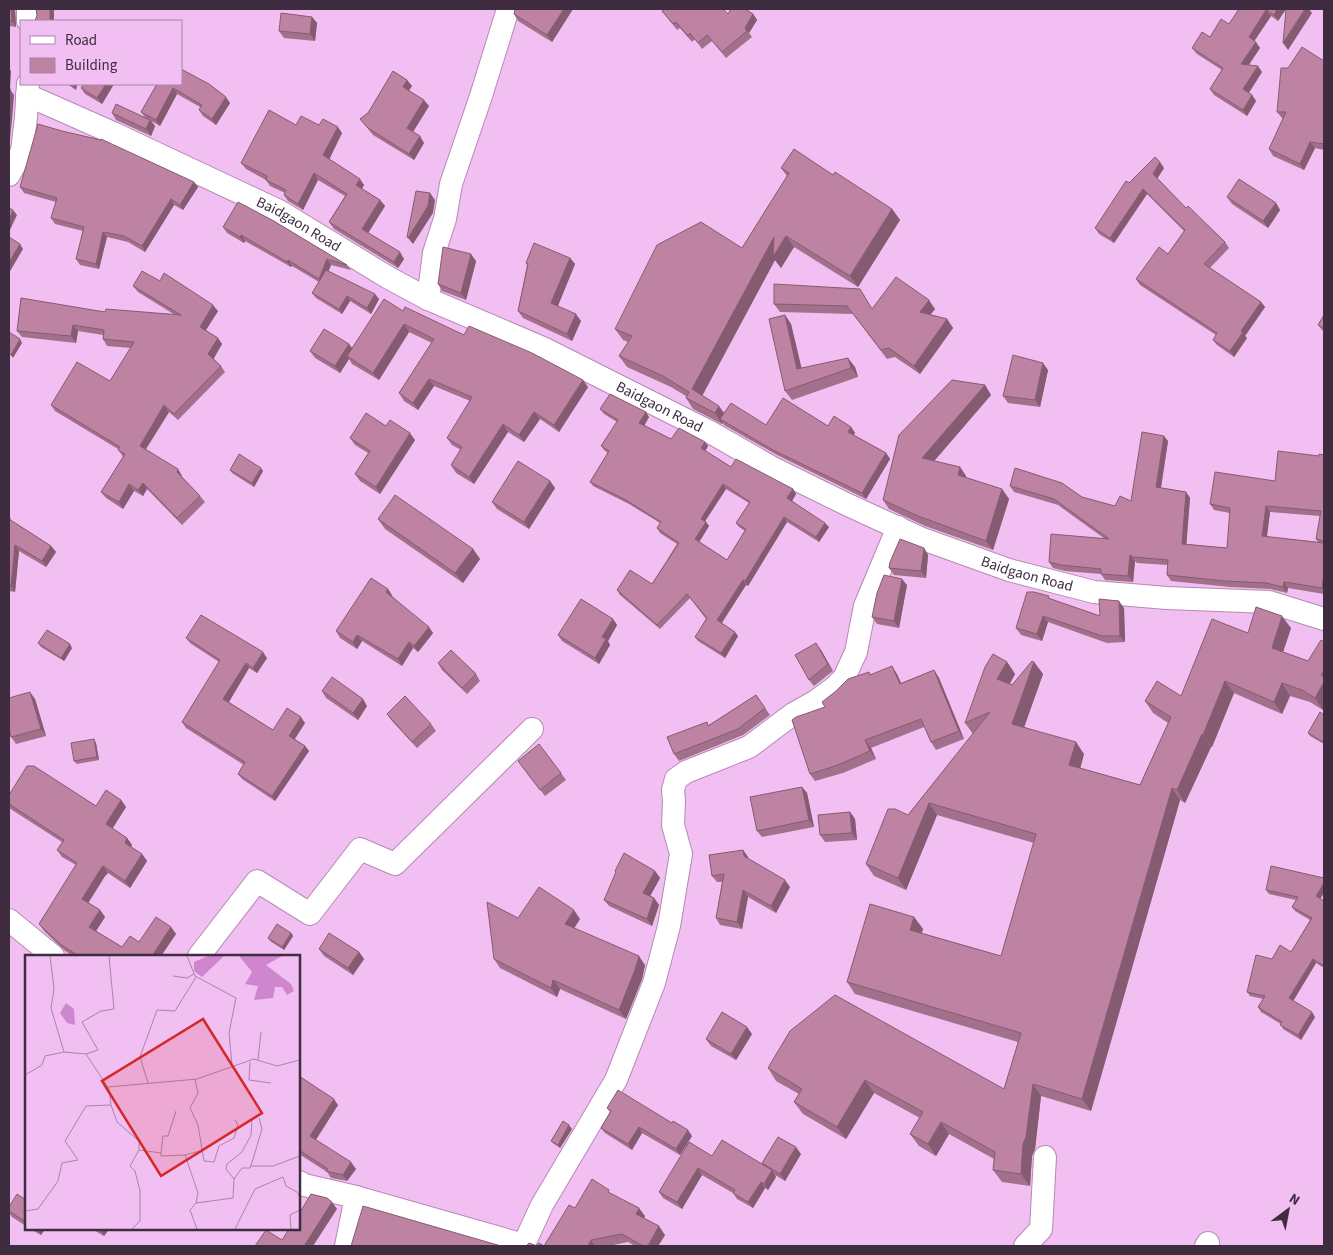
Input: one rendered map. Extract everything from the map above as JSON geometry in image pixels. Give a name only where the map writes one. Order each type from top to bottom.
[{"type":"street","points":[[428,299],[434,253],[445,219],[450,184],[481,96],[508,9]]},
{"type":"street","points":[[9,176],[22,151],[28,89]]},
{"type":"street","name":"Baidgaon Road","points":[[28,89],[139,145],[278,211],[388,278],[428,299],[543,348],[710,432],[771,467],[920,538],[1009,570],[1094,592],[1167,598],[1269,602],[1324,619]]},
{"type":"street","points":[[300,1183],[524,1246],[542,1205],[616,1080],[654,983],[669,926],[681,854],[672,825],[673,790],[676,779],[686,772],[749,747],[793,714],[834,688],[844,678],[856,652],[865,606],[898,528]]},
{"type":"street","points":[[201,955],[257,881],[310,914],[360,849],[395,864],[532,729]]},
{"type":"street","points":[[9,920],[52,955]]},
{"type":"street","points":[[1025,1246],[1041,1229],[1045,1157]]},
{"type":"street","points":[[346,1246],[356,1197]]},
{"type":"building","points":[[9,9],[11,9],[12,21],[9,21]]},
{"type":"building","points":[[36,9],[50,9],[50,20],[35,20]]},
{"type":"building","points":[[515,9],[564,9],[547,35],[514,14]]},
{"type":"building","points":[[665,9],[723,9],[728,14],[731,9],[745,9],[753,14],[745,28],[747,31],[722,52],[707,35],[698,43],[690,33],[688,36],[676,22],[673,24],[662,11]]},
{"type":"building","points":[[1239,9],[1277,9],[1274,15],[1266,10],[1249,37],[1256,42],[1241,64],[1258,66],[1243,89],[1252,95],[1243,110],[1210,89],[1223,68],[1192,48],[1202,32],[1210,37],[1221,19],[1229,24]]},
{"type":"building","points":[[1286,9],[1305,9],[1283,43]]},
{"type":"building","points":[[281,13],[312,17],[310,34],[279,31]]},
{"type":"building","points":[[1302,47],[1324,61],[1324,144],[1310,142],[1300,164],[1269,149],[1286,112],[1277,112],[1281,68],[1288,68]]},
{"type":"building","points":[[182,70],[209,84],[226,97],[212,119],[199,110],[202,105],[173,88],[156,120],[141,112],[156,85],[182,85]]},
{"type":"building","points":[[393,71],[407,80],[403,87],[424,100],[407,128],[420,136],[409,154],[368,128],[360,119],[368,113]]},
{"type":"building","points":[[83,85],[105,85],[97,98],[81,88]]},
{"type":"building","points":[[116,104],[150,120],[146,129],[112,113]]},
{"type":"building","points":[[269,110],[296,125],[301,116],[319,125],[323,119],[338,127],[323,155],[360,179],[356,185],[380,200],[362,229],[400,252],[394,262],[329,222],[347,194],[314,173],[298,204],[284,195],[286,190],[266,180],[267,176],[241,163]]},
{"type":"building","points":[[38,124],[101,139],[194,182],[180,205],[171,199],[142,246],[124,236],[103,232],[96,264],[76,259],[84,227],[51,218],[57,198],[20,187]]},
{"type":"building","points":[[794,149],[833,175],[835,172],[892,209],[850,276],[786,236],[773,257],[774,237],[692,389],[719,406],[715,413],[686,398],[689,392],[663,376],[619,356],[632,336],[615,329],[657,245],[701,222],[742,248],[789,173],[781,168]]},
{"type":"building","points":[[1155,157],[1160,162],[1153,174],[1186,208],[1188,206],[1225,242],[1204,264],[1261,302],[1230,351],[1213,340],[1217,333],[1136,279],[1159,247],[1168,254],[1185,230],[1143,189],[1110,238],[1095,228],[1126,181],[1129,183]]},
{"type":"building","points":[[1239,179],[1276,203],[1263,221],[1227,197]]},
{"type":"building","points":[[416,191],[430,193],[428,206],[408,238],[407,237]]},
{"type":"building","points":[[238,202],[347,265],[327,259],[319,279],[241,235],[240,237],[223,227]]},
{"type":"building","points":[[9,208],[13,210],[9,220]]},
{"type":"building","points":[[9,237],[20,244],[9,262]]},
{"type":"building","points":[[534,243],[570,258],[551,303],[576,314],[567,334],[518,311],[528,264],[526,263]]},
{"type":"building","points":[[443,247],[471,254],[461,293],[438,284]]},
{"type":"building","points":[[326,270],[375,294],[367,308],[347,296],[339,309],[312,293]]},
{"type":"building","points":[[142,271],[160,281],[164,273],[213,305],[200,327],[218,338],[208,354],[221,366],[174,414],[164,405],[140,446],[178,469],[177,472],[200,496],[177,518],[143,483],[138,490],[129,484],[119,502],[101,492],[125,454],[118,450],[120,447],[51,405],[77,362],[110,381],[134,342],[103,339],[104,330],[73,325],[71,336],[17,331],[21,298],[105,312],[106,309],[181,315],[133,286]]},
{"type":"building","points":[[896,277],[929,300],[920,312],[947,319],[914,366],[889,348],[881,350],[847,306],[774,304],[774,284],[860,289],[872,309]]},
{"type":"building","points":[[384,299],[403,311],[405,307],[464,335],[469,326],[532,353],[583,380],[554,425],[534,412],[519,435],[503,424],[469,477],[451,465],[462,447],[447,438],[472,397],[429,379],[413,403],[399,393],[434,339],[404,324],[373,373],[347,356]]},
{"type":"building","points":[[785,315],[797,369],[848,358],[851,368],[785,391],[769,319]]},
{"type":"building","points":[[1324,315],[1324,329],[1318,325]]},
{"type":"building","points":[[324,329],[349,344],[335,366],[310,351]]},
{"type":"building","points":[[9,332],[20,339],[11,355],[9,354]]},
{"type":"building","points":[[1013,355],[1043,363],[1035,400],[1003,396]]},
{"type":"building","points":[[952,380],[985,385],[922,458],[960,467],[958,475],[1002,489],[986,541],[918,516],[883,500],[899,435]]},
{"type":"building","points":[[610,394],[646,412],[639,423],[671,439],[679,428],[705,442],[701,448],[731,467],[736,459],[793,489],[787,498],[825,523],[816,537],[784,517],[745,581],[743,580],[717,620],[735,632],[721,653],[695,637],[707,618],[687,594],[657,625],[617,590],[630,570],[652,584],[679,543],[657,528],[661,522],[626,500],[590,482],[609,451],[601,446],[618,420],[600,409]],"holes":[[[723,484],[750,502],[736,523],[746,529],[727,560],[695,539],[706,522],[701,519]]]},
{"type":"building","points":[[783,398],[828,426],[834,416],[851,427],[848,432],[886,453],[862,493],[773,450],[720,419],[731,403],[766,425]]},
{"type":"building","points":[[366,413],[386,426],[390,420],[410,433],[376,487],[355,474],[370,451],[350,438]]},
{"type":"building","points":[[1142,432],[1164,436],[1156,487],[1186,492],[1182,544],[1227,548],[1230,508],[1210,504],[1215,472],[1275,481],[1278,451],[1324,455],[1324,541],[1316,539],[1321,511],[1266,506],[1262,536],[1324,543],[1322,588],[1284,582],[1283,587],[1266,583],[1167,575],[1168,560],[1133,557],[1130,555],[1128,576],[1101,574],[1101,569],[1049,562],[1051,534],[1109,539],[1054,499],[1010,486],[1015,468],[1062,483],[1082,497],[1115,506],[1120,496],[1131,501]]},
{"type":"building","points":[[239,454],[261,468],[252,483],[230,470]]},
{"type":"building","points":[[518,461],[550,481],[524,522],[492,502]]},
{"type":"building","points":[[395,495],[473,549],[455,573],[378,519]]},
{"type":"building","points":[[9,519],[51,546],[42,561],[15,545],[11,586],[9,586]]},
{"type":"building","points":[[900,539],[924,548],[921,571],[889,568]]},
{"type":"building","points":[[884,575],[902,579],[894,621],[872,617],[877,593]]},
{"type":"building","points":[[371,578],[388,589],[386,592],[429,627],[414,646],[409,642],[398,659],[357,635],[353,642],[336,631]]},
{"type":"building","points":[[1027,592],[1049,596],[1048,598],[1100,616],[1099,599],[1119,601],[1120,636],[1102,636],[1043,616],[1037,634],[1016,628]]},
{"type":"building","points":[[581,599],[613,619],[602,637],[606,639],[595,658],[558,635]]},
{"type":"building","points":[[1256,607],[1282,616],[1272,648],[1308,661],[1321,640],[1324,642],[1324,671],[1321,675],[1324,677],[1324,682],[1315,698],[1302,690],[1282,683],[1274,702],[1225,681],[1203,735],[1177,790],[1172,788],[1082,1099],[1033,1084],[1026,1137],[1023,1144],[1021,1174],[993,1170],[995,1152],[941,1122],[928,1144],[910,1134],[923,1112],[865,1080],[837,1127],[794,1102],[802,1089],[768,1068],[790,1031],[835,995],[1004,1089],[1021,1033],[847,982],[870,904],[914,917],[910,930],[1001,956],[1036,834],[929,803],[898,878],[866,864],[888,809],[895,809],[908,815],[990,712],[965,723],[985,667],[993,654],[1007,662],[997,679],[1012,685],[1032,661],[1034,662],[1012,724],[1076,742],[1069,765],[1140,785],[1171,717],[1145,701],[1157,681],[1181,696],[1212,619],[1248,633]]},
{"type":"building","points":[[201,615],[263,652],[253,668],[246,663],[223,699],[273,730],[287,708],[301,717],[289,736],[305,746],[272,796],[238,774],[245,762],[182,722],[220,660],[186,638]]},
{"type":"building","points":[[47,630],[70,644],[61,658],[38,643]]},
{"type":"building","points":[[816,643],[828,664],[809,680],[795,655]]},
{"type":"building","points":[[451,650],[476,674],[462,688],[438,663]]},
{"type":"building","points":[[892,666],[900,684],[934,670],[959,731],[931,742],[921,719],[865,740],[870,751],[838,765],[810,774],[792,720],[825,707],[822,702],[848,679],[869,672],[870,675]]},
{"type":"building","points":[[332,677],[363,699],[353,713],[322,691]]},
{"type":"building","points":[[30,692],[41,729],[11,737],[9,729],[9,698]]},
{"type":"building","points":[[756,695],[765,708],[738,729],[674,754],[667,737],[707,722],[708,726]]},
{"type":"building","points":[[405,696],[431,724],[412,742],[387,714]]},
{"type":"building","points":[[1320,712],[1324,715],[1323,742],[1308,733]]},
{"type":"building","points":[[94,739],[97,757],[74,761],[71,743]]},
{"type":"building","points":[[539,744],[561,773],[540,790],[518,761]]},
{"type":"building","points":[[27,766],[34,766],[96,806],[106,790],[121,800],[106,824],[127,838],[125,843],[142,854],[125,881],[103,866],[82,899],[100,910],[89,927],[122,947],[130,936],[139,942],[156,917],[171,927],[153,955],[77,955],[60,944],[39,924],[77,863],[57,850],[64,840],[9,804],[9,795]]},
{"type":"building","points":[[802,787],[809,820],[757,831],[750,797]]},
{"type":"building","points":[[850,812],[852,833],[820,835],[818,815]]},
{"type":"building","points":[[743,850],[744,856],[785,880],[771,906],[743,890],[737,922],[716,918],[724,874],[712,876],[709,855]]},
{"type":"building","points":[[624,853],[655,871],[643,893],[654,898],[647,919],[604,900]]},
{"type":"building","points":[[1271,866],[1324,878],[1324,883],[1316,896],[1324,901],[1324,966],[1313,959],[1289,998],[1312,1012],[1298,1035],[1280,1025],[1282,1022],[1258,1007],[1265,996],[1247,992],[1256,955],[1272,959],[1280,945],[1291,952],[1312,918],[1292,907],[1298,897],[1266,890]]},
{"type":"building","points":[[539,887],[574,910],[565,924],[639,956],[619,1010],[553,980],[551,988],[494,959],[487,902],[518,918]]},
{"type":"building","points":[[277,924],[291,933],[282,947],[268,938]]},
{"type":"building","points":[[329,933],[359,952],[348,968],[319,949]]},
{"type":"building","points":[[722,1012],[747,1027],[731,1054],[706,1039]]},
{"type":"building","points":[[300,1077],[334,1099],[310,1136],[351,1162],[343,1175],[326,1171],[328,1169],[300,1151]]},
{"type":"building","points":[[618,1090],[672,1123],[673,1121],[688,1130],[676,1149],[639,1127],[628,1144],[601,1128],[611,1111],[607,1108]]},
{"type":"building","points":[[563,1121],[569,1125],[558,1145],[551,1141]]},
{"type":"building","points":[[778,1137],[796,1147],[780,1174],[762,1163]]},
{"type":"building","points":[[722,1140],[772,1170],[764,1184],[761,1182],[748,1202],[733,1193],[735,1190],[698,1168],[677,1202],[659,1192],[689,1142],[712,1156]]},
{"type":"building","points":[[592,1179],[609,1190],[608,1192],[639,1208],[636,1214],[659,1226],[648,1246],[643,1246],[622,1234],[591,1240],[588,1246],[544,1246],[569,1205],[575,1208]]},
{"type":"building","points":[[17,1194],[25,1199],[25,1221],[9,1211],[9,1207]]},
{"type":"building","points":[[311,1194],[327,1198],[332,1202],[304,1246],[255,1246],[266,1230],[282,1240],[288,1230],[300,1230],[300,1212]]},
{"type":"building","points":[[363,1206],[501,1246],[351,1246]]},
{"type":"building","points":[[529,1243],[537,1246],[526,1246]]}]
